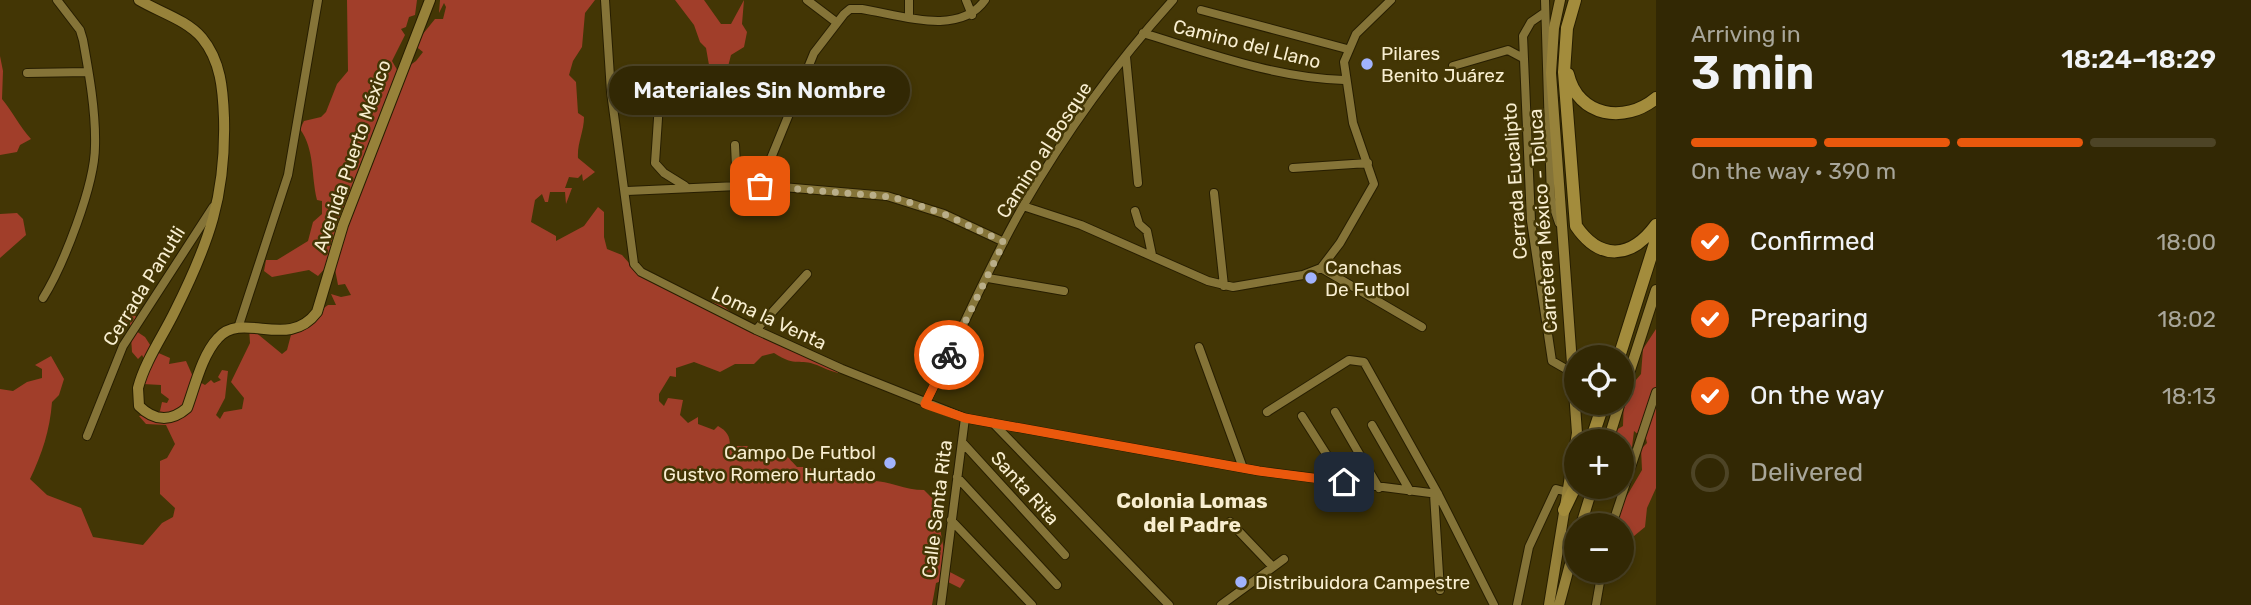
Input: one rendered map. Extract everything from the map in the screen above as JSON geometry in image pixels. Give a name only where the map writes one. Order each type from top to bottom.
[{"type":"highway","points":[[1575,0],[1567,27],[1564,60],[1576,226],[1586,241],[1598,248],[1614,251],[1630,250],[1646,239],[1656,225]]},
{"type":"highway","points":[[1564,60],[1577,95],[1590,107],[1606,114],[1625,114],[1643,109],[1656,98]]},
{"type":"highway","points":[[1623,345],[1656,240]]},
{"type":"highway","points":[[1564,510],[1568,499]]},
{"type":"main road","points":[[139,0],[195,32],[216,59],[223,101],[225,159],[220,195],[201,258],[141,377],[139,406],[158,419],[180,414],[187,408],[211,347],[224,332],[238,328]]},
{"type":"main road","name":"Avenida Puerto México","points":[[238,328],[295,330],[311,320],[317,312],[343,225],[430,0]]},
{"type":"main road","name":"Carretera México - Toluca","points":[[1560,0],[1554,27],[1551,73],[1571,345]]},
{"type":"main road","points":[[1634,358],[1656,290]]},
{"type":"main road","points":[[1549,605],[1564,510]]},
{"type":"main road","points":[[1559,605],[1565,583]]},
{"type":"street","points":[[43,298],[54,281],[74,228],[94,156],[89,72],[80,30],[57,0]]},
{"type":"street","points":[[238,328],[288,175],[318,0]]},
{"type":"street","points":[[605,0],[611,92],[627,191],[760,186],[893,197],[944,214],[1004,242]]},
{"type":"street","points":[[807,0],[836,22]]},
{"type":"street","points":[[909,0],[909,17]]},
{"type":"street","points":[[966,0],[972,15]]},
{"type":"street","points":[[760,186],[814,53],[849,5],[909,17],[941,20],[972,15],[985,0]]},
{"type":"street","name":"Camino al Bosque","points":[[925,404],[1023,206],[1143,33],[1173,0]]},
{"type":"street","points":[[1023,206],[1081,225],[1224,286],[1276,280],[1321,268],[1340,243],[1372,189],[1374,179],[1353,123],[1344,80],[1347,49],[1356,34],[1391,0]]},
{"type":"street","points":[[1545,0],[1551,199],[1560,227]]},
{"type":"street","points":[[1202,10],[1347,49]]},
{"type":"street","name":"Cerrada Eucalipto","points":[[1544,12],[1525,29],[1523,58],[1531,221],[1552,360],[1564,367]]},
{"type":"street","name":"Camino del Llano","points":[[1143,33],[1210,54],[1308,78],[1344,80]]},
{"type":"street","points":[[1453,66],[1508,50],[1523,58]]},
{"type":"street","points":[[1126,57],[1138,183]]},
{"type":"street","points":[[27,73],[89,72]]},
{"type":"street","points":[[661,74],[654,163],[664,173],[688,187]]},
{"type":"street","points":[[735,145],[737,187]]},
{"type":"street","points":[[1293,168],[1368,163]]},
{"type":"street","name":"Loma la Venta","points":[[627,191],[634,259],[638,269],[668,288],[756,330],[925,404],[965,418],[1259,471],[1436,494]]},
{"type":"street","points":[[1214,193],[1224,286]]},
{"type":"street","name":"Cerrada Panutli","points":[[87,436],[123,345],[220,195]]},
{"type":"street","points":[[1135,211],[1139,224],[1149,234],[1152,256]]},
{"type":"street","points":[[1321,268],[1422,327]]},
{"type":"street","points":[[756,330],[807,274]]},
{"type":"street","points":[[988,278],[1064,291]]},
{"type":"street","points":[[1199,347],[1243,468]]},
{"type":"street","points":[[1267,412],[1349,360],[1364,362],[1494,605]]},
{"type":"street","points":[[1616,513],[1656,392]]},
{"type":"street","points":[[1335,412],[1378,488]]},
{"type":"street","points":[[1302,416],[1344,482]]},
{"type":"street","name":"Calle Santa Rita","points":[[941,605],[965,418]]},
{"type":"street","points":[[993,423],[1169,605]]},
{"type":"street","points":[[1372,425],[1410,491]]},
{"type":"street","name":"Santa Rita","points":[[962,442],[1065,555]]},
{"type":"street","points":[[957,477],[1057,585]]},
{"type":"street","points":[[1517,605],[1530,547],[1556,489],[1564,488]]},
{"type":"street","points":[[1436,494],[1440,590]]},
{"type":"street","points":[[951,520],[1032,605]]},
{"type":"street","points":[[1230,522],[1272,566]]},
{"type":"street","points":[[1222,605],[1284,559]]},
{"type":"street","points":[[1596,605],[1599,583]]},
{"type":"shaded area","points":[[347,0],[417,0],[415,15],[409,17],[406,27],[401,29],[405,35],[392,61],[399,73],[416,61],[423,52],[414,45],[435,19],[443,19],[446,7],[444,3],[439,13],[440,0],[595,0],[585,13],[582,47],[573,61],[569,75],[576,82],[578,113],[584,117],[578,158],[595,172],[583,181],[582,174],[578,178],[569,177],[565,188],[572,188],[566,204],[565,192],[550,192],[548,202],[545,202],[542,194],[535,200],[531,222],[556,236],[556,241],[584,226],[598,207],[604,212],[607,249],[622,255],[637,272],[685,295],[722,305],[733,314],[763,328],[816,360],[838,362],[838,373],[811,363],[793,362],[774,353],[762,356],[754,364],[735,364],[720,372],[694,362],[676,368],[676,377],[670,376],[659,394],[659,401],[664,406],[668,398],[683,400],[680,415],[688,423],[698,417],[698,424],[714,430],[718,426],[727,434],[730,446],[747,446],[761,455],[786,455],[797,467],[814,469],[830,477],[849,479],[857,483],[874,481],[924,490],[940,506],[941,534],[948,571],[965,580],[960,588],[944,580],[936,583],[932,605],[0,605],[0,389],[13,391],[27,382],[42,378],[42,369],[35,365],[51,356],[64,379],[59,395],[52,402],[45,442],[30,479],[47,495],[81,508],[93,537],[143,545],[162,523],[173,517],[175,508],[160,494],[160,461],[167,458],[175,444],[166,425],[146,424],[139,416],[160,411],[162,402],[167,403],[169,399],[161,393],[161,385],[143,384],[148,366],[142,355],[138,359],[132,352],[130,322],[118,322],[119,315],[133,313],[136,317],[136,331],[145,337],[154,351],[170,358],[169,364],[186,361],[194,379],[205,385],[211,380],[214,383],[221,380],[218,377],[222,370],[228,371],[225,398],[216,415],[220,419],[224,412],[242,409],[244,398],[231,382],[250,343],[249,327],[282,354],[287,350],[292,331],[328,305],[336,305],[331,294],[341,297],[351,295],[345,284],[338,285],[334,264],[329,264],[318,276],[309,270],[272,277],[264,271],[266,260],[277,260],[308,241],[313,222],[322,214],[322,201],[317,200],[308,146],[300,129],[304,121],[321,117],[326,112],[337,84],[348,71]]},
{"type":"shaded area","points":[[675,0],[704,0],[721,24],[731,24],[744,0],[742,24],[747,32],[744,47],[731,55],[724,82],[718,82],[709,65],[706,48],[700,42],[694,25]]},
{"type":"shaded area","points":[[0,56],[3,71],[2,99],[31,139],[20,145],[17,152],[0,155]]},
{"type":"shaded area","points":[[17,213],[23,219],[26,235],[0,258],[0,214]]},
{"type":"shaded area","points":[[1656,329],[1656,488],[1647,508],[1645,527],[1634,536],[1634,513],[1618,511],[1625,499],[1634,499],[1634,484],[1642,470],[1641,449],[1647,443],[1645,434],[1640,436],[1634,429],[1618,429],[1623,426],[1623,415],[1634,415],[1634,382],[1641,374],[1643,349]]},
{"type":"way so far","points":[[760,186],[893,197],[944,214],[1004,242],[949,355]]},
{"type":"place","name":"Pilares Benito Juárez","points":[[1367,64]]},
{"type":"place","name":"Materiales Sin Nombre","points":[[760,186]]},
{"type":"place","name":"Canchas De Futbol","points":[[1311,278]]},
{"type":"place","name":"Campo De Futbol Gustvo Romero Hurtado","points":[[890,463]]},
{"type":"place","name":"Distribuidora Campestre","points":[[1241,582]]},
{"type":"district","name":"Colonia Lomas del Padre","points":[[1192,512]]},
{"type":"route","points":[[949,355],[925,404],[965,418],[1117,443],[1259,471],[1344,482]]}]
